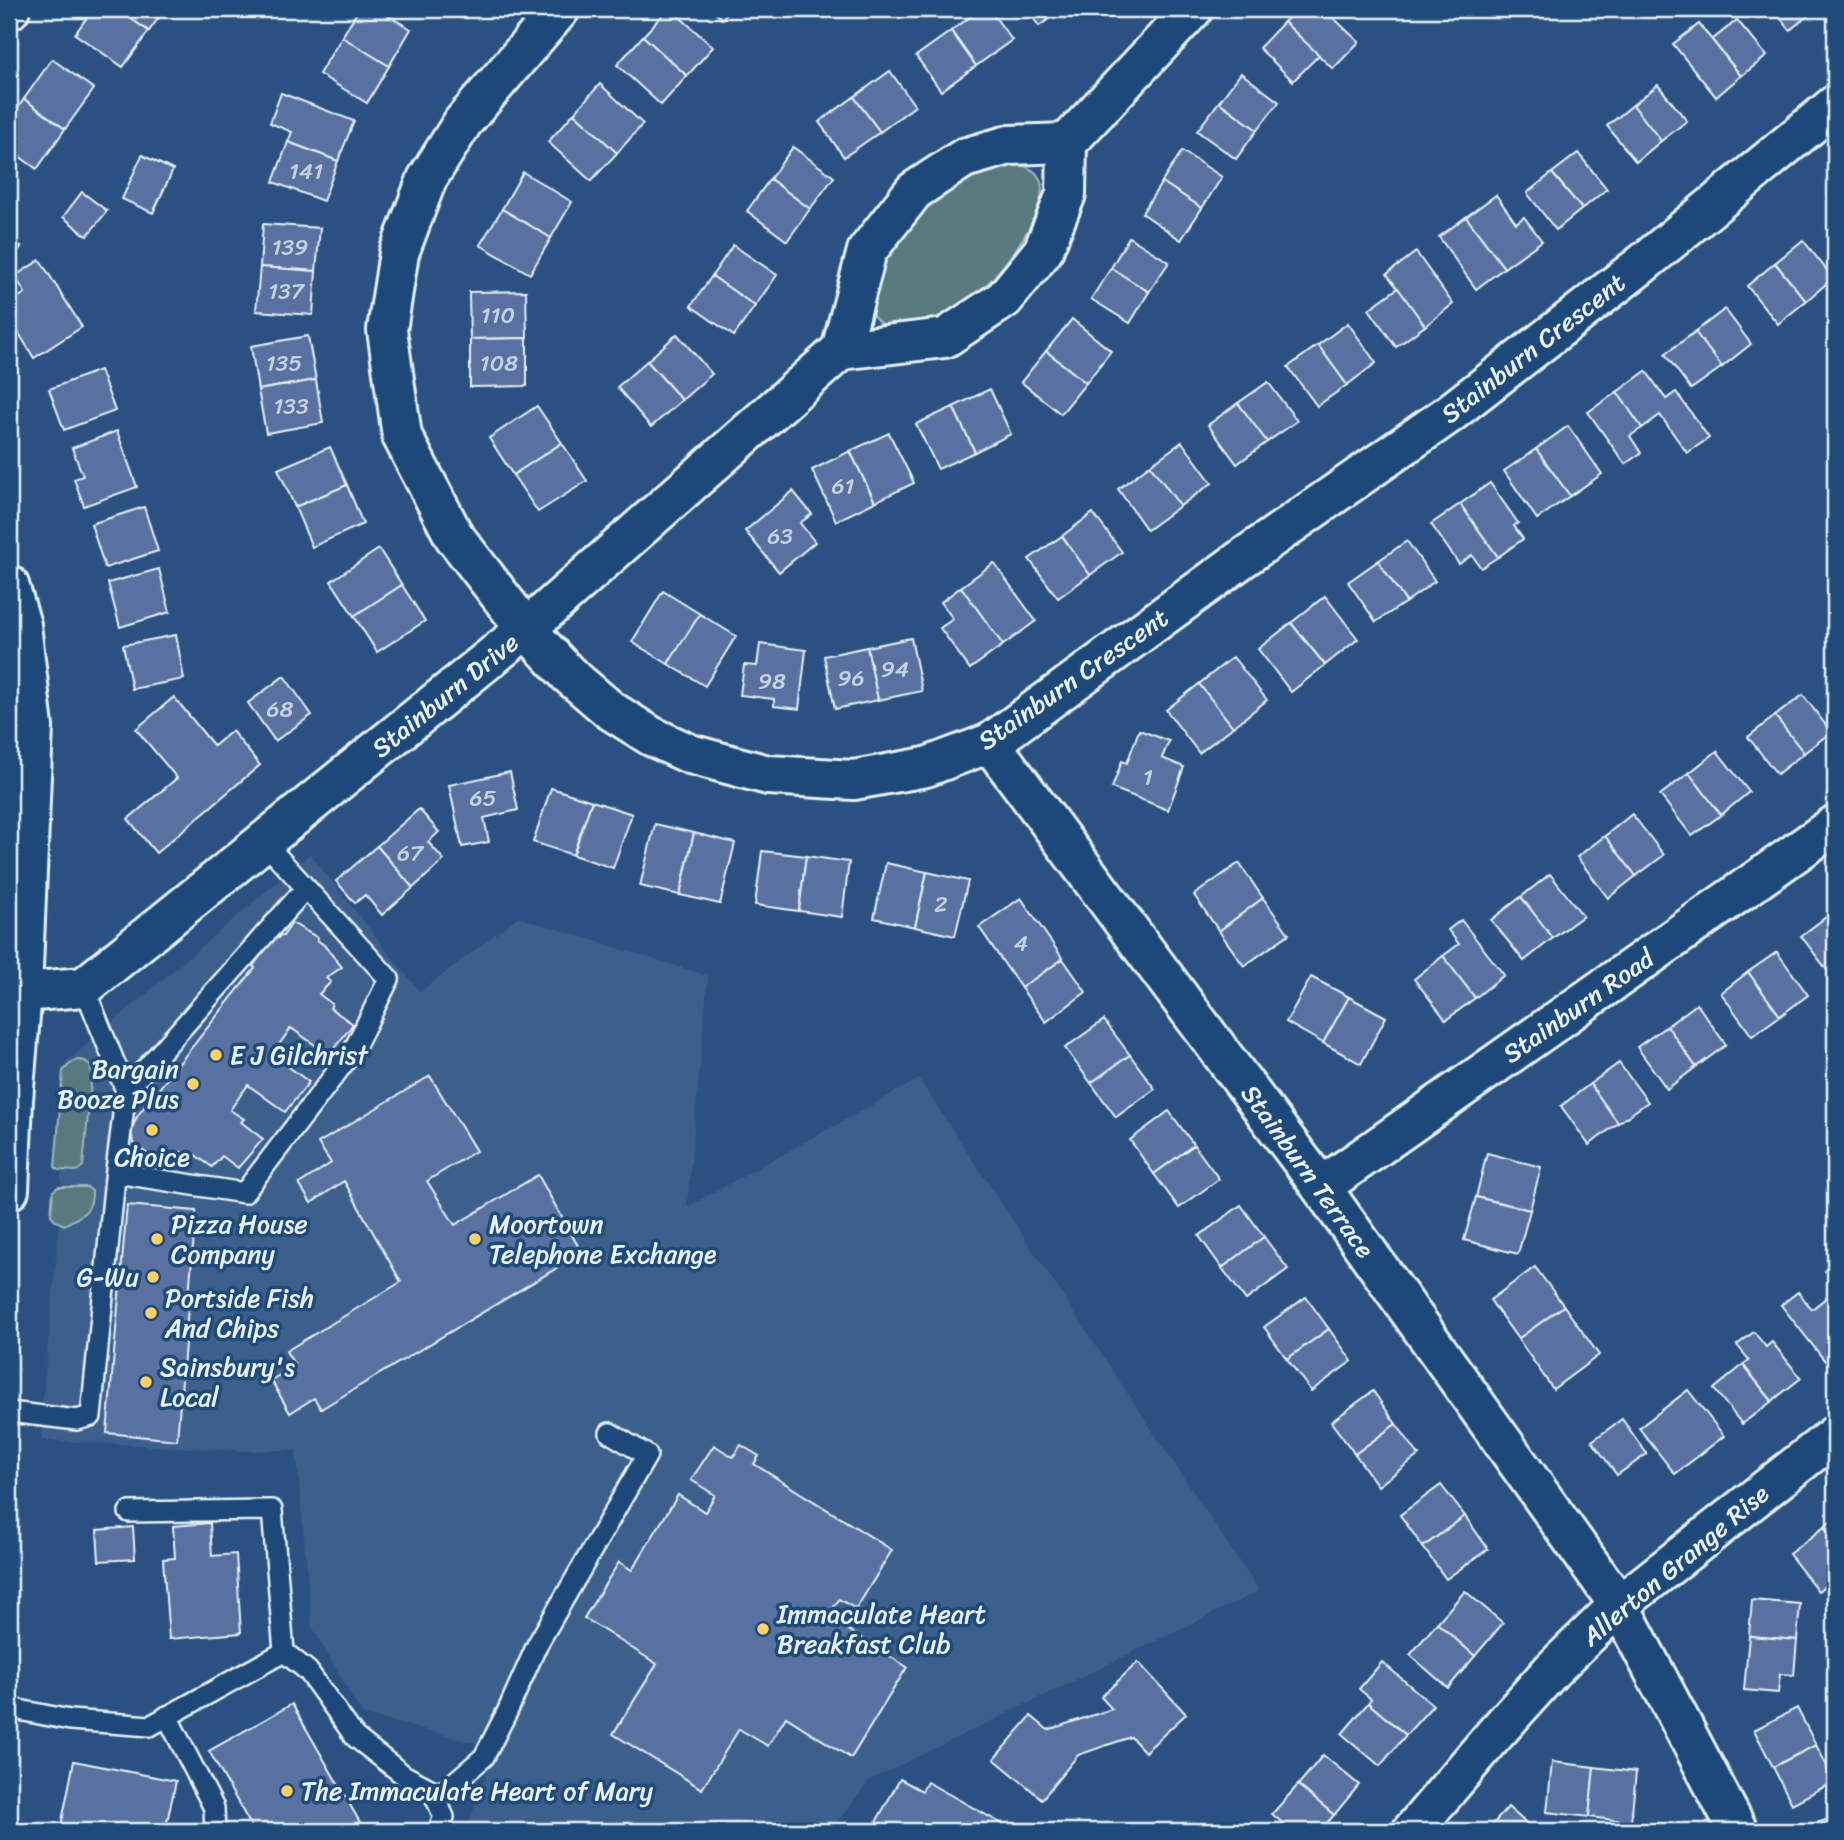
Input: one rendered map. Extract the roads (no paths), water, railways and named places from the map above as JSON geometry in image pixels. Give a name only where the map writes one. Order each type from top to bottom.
[{"type":"street","name":"Stainburn Crescent","points":[[561,9],[463,122],[427,179],[399,254],[387,330],[401,436],[454,536],[527,629],[568,674],[610,710],[651,736],[690,754],[768,775],[854,780],[926,767],[990,743],[1242,558],[1449,414],[1641,265],[1835,106]]},
{"type":"street","points":[[1067,143],[1009,145],[964,158],[914,191],[867,251],[841,350],[945,338],[1004,299],[1043,251],[1066,194],[1067,143],[1194,9]]},
{"type":"street","name":"Stainburn Drive","points":[[84,987],[527,629],[841,350]]},
{"type":"street","points":[[9,585],[21,625],[33,727],[22,992],[11,1099],[9,1190]]},
{"type":"street","name":"Stainburn Terrace","points":[[990,743],[1321,1187],[1619,1605],[1738,1831]]},
{"type":"street","name":"Stainburn Road","points":[[1321,1187],[1835,825]]},
{"type":"street","points":[[22,992],[84,987]]},
{"type":"street","name":"Allerton Grange Rise","points":[[1412,1831],[1493,1735],[1619,1605],[1835,1435]]},
{"type":"lane","points":[[116,1173],[244,1193],[353,1051],[389,979],[264,842]]},
{"type":"lane","points":[[126,1091],[306,888]]},
{"type":"lane","points":[[9,1412],[77,1420],[91,1416],[126,1091],[84,987]]},
{"type":"lane","points":[[436,1798],[484,1757],[509,1710],[537,1645],[647,1455],[610,1433]]},
{"type":"lane","points":[[129,1512],[272,1510],[284,1651],[307,1671],[355,1737],[405,1776],[432,1790],[444,1817],[438,1831]]},
{"type":"lane","points":[[9,1708],[70,1720],[150,1726],[284,1651]]},
{"type":"lane","points":[[167,1716],[214,1808],[215,1831]]},
{"type":"place","name":"E J Gilchrist","points":[[216,1055]]},
{"type":"place","name":"Bargain Booze Plus","points":[[193,1084]]},
{"type":"place","name":"Choice","points":[[152,1130]]},
{"type":"place","name":"Pizza House Company","points":[[157,1239]]},
{"type":"place","name":"Moortown Telephone Exchange","points":[[475,1239]]},
{"type":"place","name":"G-Wu","points":[[153,1277]]},
{"type":"place","name":"Portside Fish And Chips","points":[[151,1313]]},
{"type":"place","name":"Sainsbury's Local","points":[[146,1382]]},
{"type":"place","name":"Immaculate Heart Breakfast Club","points":[[763,1629]]},
{"type":"place","name":"The Immaculate Heart of Mary","points":[[287,1791]]}]
